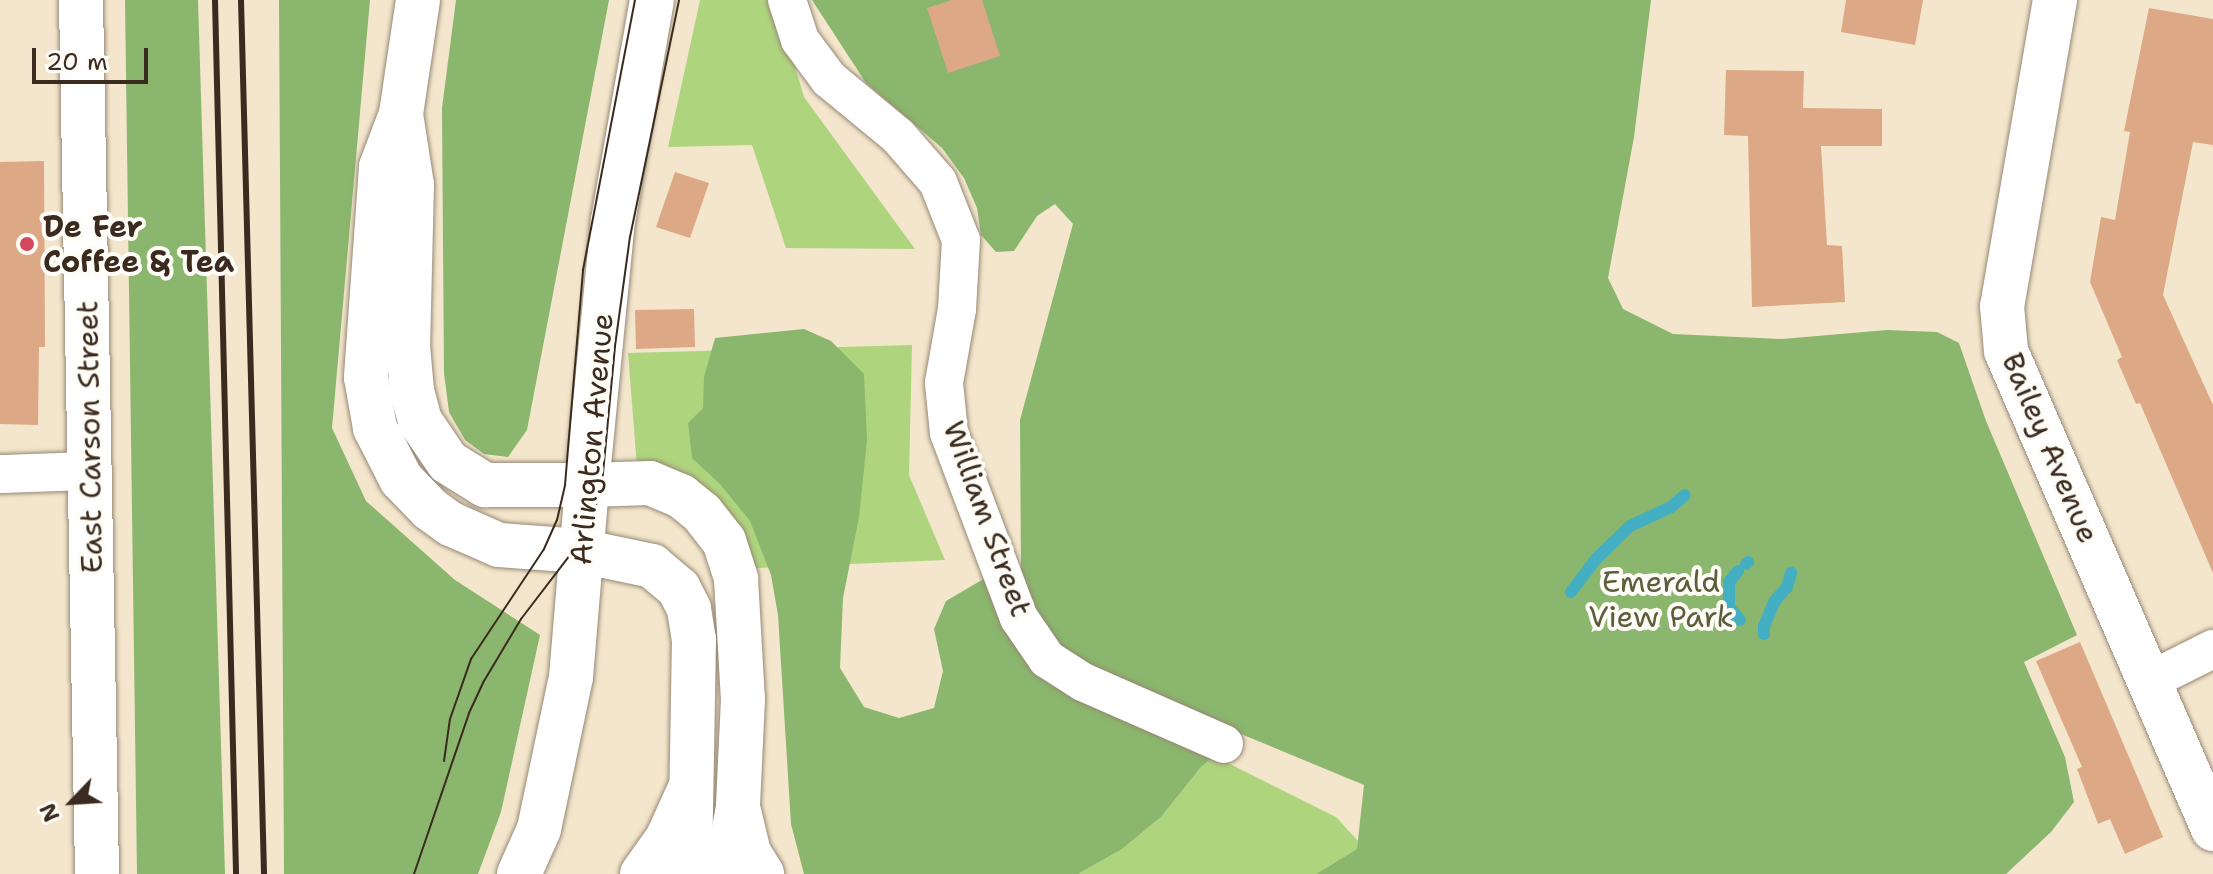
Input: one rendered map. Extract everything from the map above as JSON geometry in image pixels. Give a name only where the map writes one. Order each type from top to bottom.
[{"type":"main road","name":"East Carson Street","points":[[81,0],[97,874]]},
{"type":"main road","points":[[418,0],[401,114],[381,167],[366,377],[375,428],[401,479],[430,509],[467,532],[499,545],[581,551],[652,566],[666,575],[685,598],[694,623],[690,874]]},
{"type":"main road","name":"Arlington Avenue","points":[[519,874],[539,829],[571,677],[613,221],[652,0]]},
{"type":"main road","name":"Bailey Avenue","points":[[2055,0],[2002,306],[2006,351],[2213,829]]},
{"type":"main road","points":[[401,114],[412,185],[408,346],[412,391],[420,421],[437,450],[472,479],[498,487],[650,483],[662,486],[692,504],[724,541],[736,579],[741,616],[743,699],[738,807],[726,874]]},
{"type":"main road","points":[[642,874],[667,839],[691,786]]},
{"type":"main road","points":[[738,807],[749,853],[762,874]]},
{"type":"street","name":"William Street","points":[[787,0],[800,40],[829,79],[898,136],[938,182],[961,240],[957,309],[944,383],[949,433],[1019,618],[1047,659],[1083,682],[1224,744]]},
{"type":"street","points":[[0,474],[91,471]]},
{"type":"street","points":[[2149,681],[2213,649]]},
{"type":"green space","points":[[125,0],[198,0],[225,874],[137,874]]},
{"type":"green space","points":[[279,0],[370,0],[332,428],[366,501],[455,580],[540,635],[501,812],[478,874],[284,874]]},
{"type":"green space","points":[[456,0],[609,0],[527,430],[508,457],[484,454],[465,440],[449,412],[444,373],[442,108]]},
{"type":"green space","points":[[700,0],[780,0],[780,16],[804,97],[915,249],[786,248],[752,145],[668,147]]},
{"type":"green space","name":"Emerald View Park","points":[[812,0],[1651,0],[1634,137],[1608,278],[1623,309],[1673,334],[1782,339],[1887,330],[1937,332],[1959,343],[1986,421],[2077,635],[2024,662],[2065,757],[2074,802],[2051,832],[2006,874],[1316,874],[1357,849],[1364,785],[1241,734],[1201,767],[1161,817],[1122,849],[1078,874],[804,874],[791,824],[778,615],[771,575],[750,521],[720,484],[692,458],[688,423],[703,408],[704,377],[715,338],[804,329],[831,341],[864,374],[867,440],[859,517],[843,598],[840,668],[864,707],[899,718],[934,708],[943,671],[934,629],[946,601],[987,577],[1021,575],[1020,420],[1073,224],[1055,204],[1037,216],[1014,251],[996,252],[981,235],[977,208],[964,178],[942,148],[866,83]]},
{"type":"green space","points":[[912,345],[909,475],[945,560],[733,569],[638,480],[628,353]]},
{"type":"green space","points":[[1214,756],[1336,817],[1358,841],[1357,849],[1316,874],[1078,874],[1122,849],[1161,817],[1201,767]]},
{"type":"building","points":[[952,0],[982,0],[1000,56],[948,73],[927,8]]},
{"type":"building","points":[[1846,0],[1923,0],[1915,45],[1841,32]]},
{"type":"building","points":[[2149,8],[2213,19],[2213,145],[2193,142],[2163,295],[2213,405],[2213,573],[2140,403],[2136,404],[2117,360],[2122,357],[2090,282],[2101,217],[2115,220],[2130,132],[2124,131]]},
{"type":"building","points":[[1726,70],[1804,71],[1803,108],[1882,109],[1882,146],[1821,146],[1827,245],[1842,246],[1845,302],[1752,307],[1748,136],[1724,135]]},
{"type":"building","points":[[44,161],[45,347],[39,347],[38,425],[0,424],[0,162]]},
{"type":"building","points":[[675,172],[709,183],[690,238],[656,227]]},
{"type":"building","points":[[694,309],[695,347],[636,349],[635,310]]},
{"type":"building","points":[[2080,642],[2163,837],[2125,854],[2110,819],[2098,824],[2077,769],[2082,767],[2036,661]]},
{"type":"waterway","points":[[1571,592],[1596,559],[1630,526],[1671,507],[1685,495]]},
{"type":"waterway","points":[[1738,571],[1729,582],[1729,607],[1740,620]]},
{"type":"waterway","points":[[1764,634],[1774,602],[1787,587],[1791,573]]},
{"type":"tram line","points":[[444,761],[450,719],[471,659],[544,549],[557,520],[565,485],[583,270],[635,0]]},
{"type":"tram line","points":[[414,874],[469,713],[484,681],[521,619],[574,550],[594,512],[602,484],[615,346],[630,237],[679,0]]},
{"type":"railway","points":[[215,0],[236,874]]},
{"type":"railway","points":[[241,0],[264,874]]},
{"type":"place","name":"De Fer Coffee & Tea","points":[[27,244]]}]
